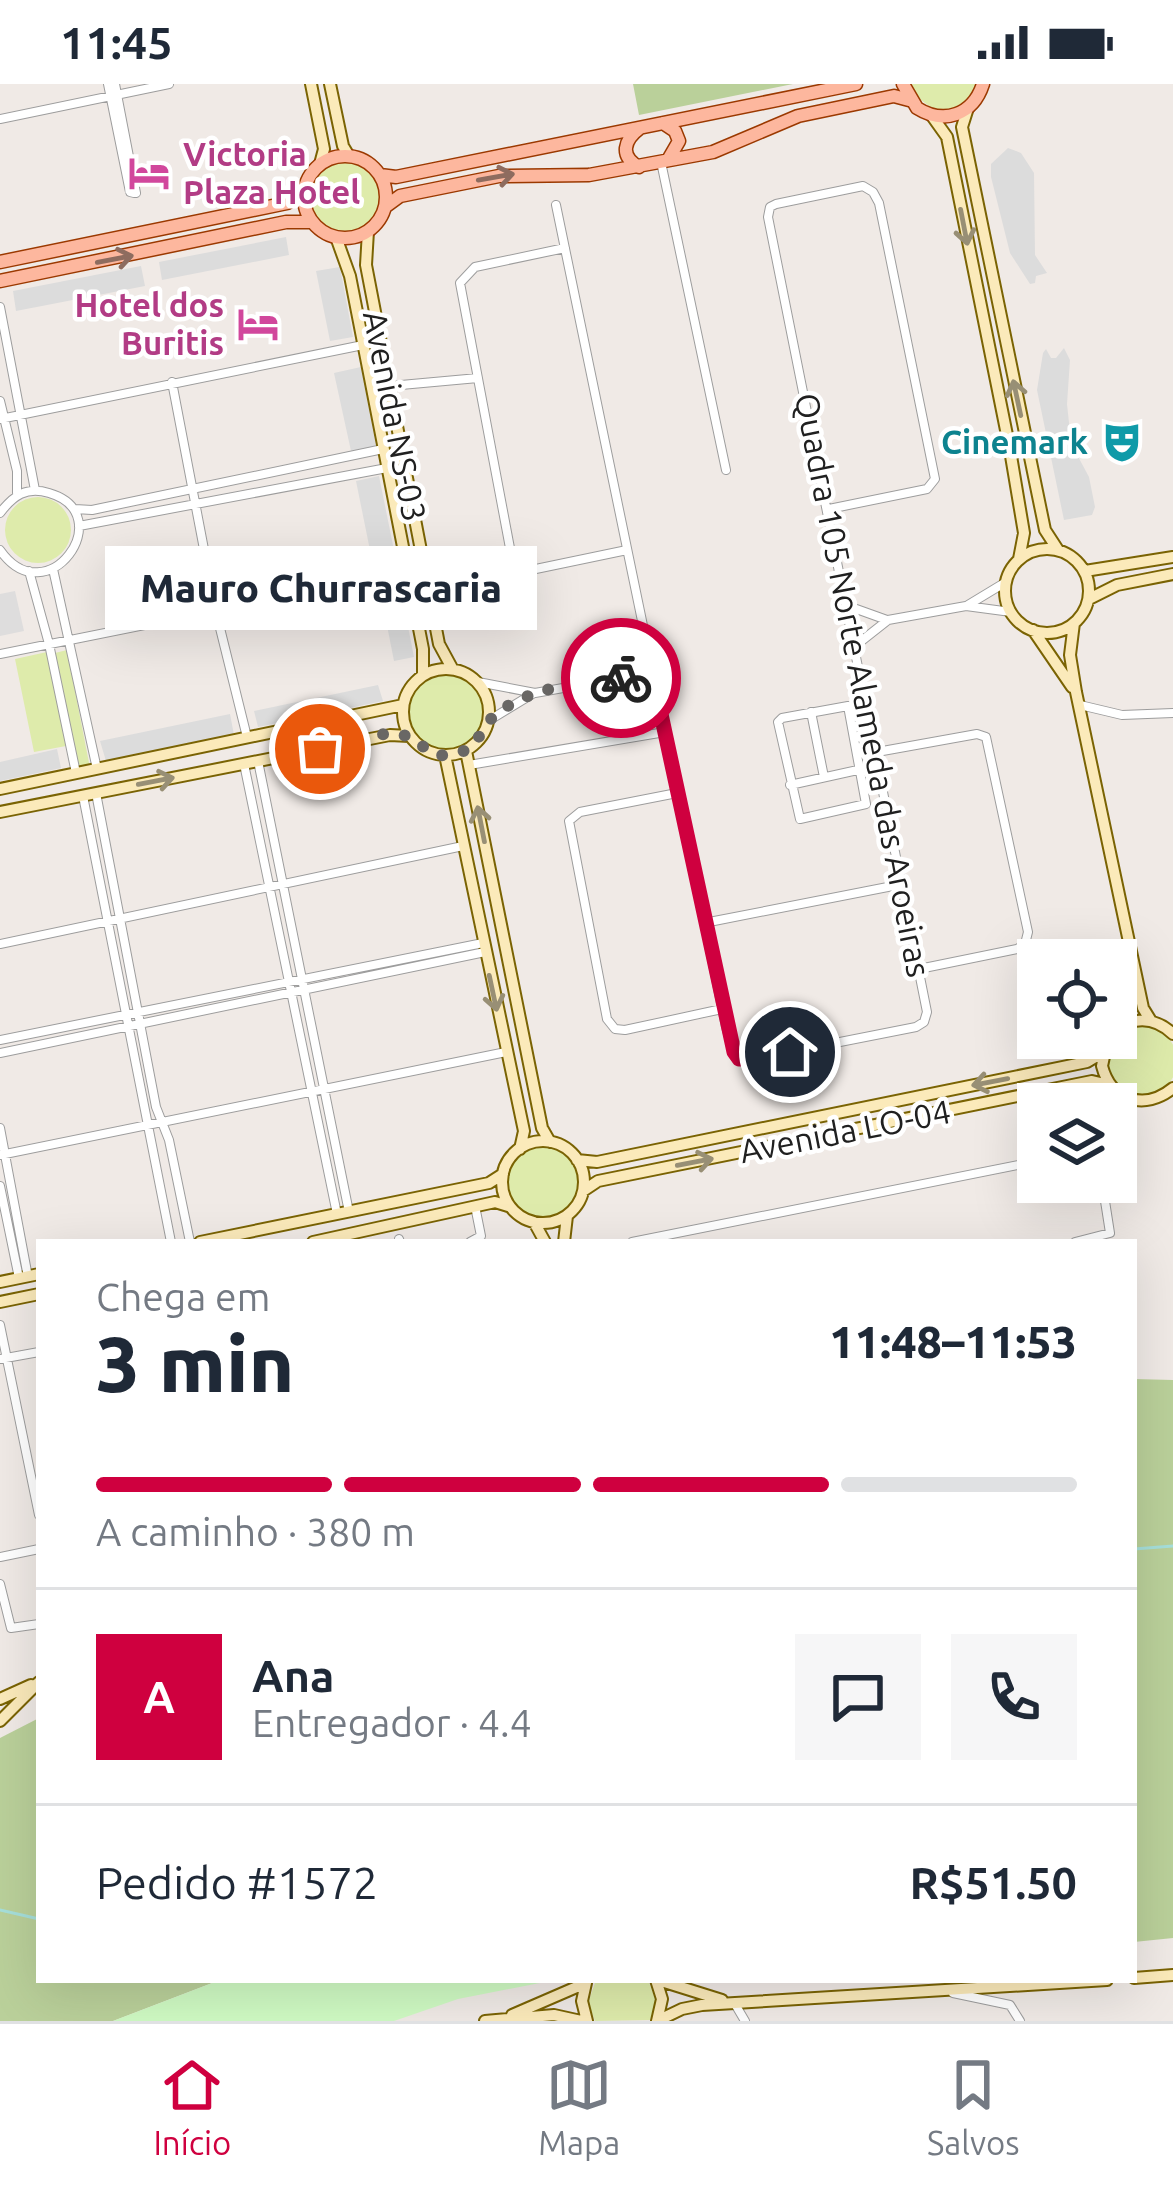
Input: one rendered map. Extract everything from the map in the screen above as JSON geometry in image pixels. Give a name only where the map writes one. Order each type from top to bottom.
[{"type":"main road","points":[[380,176],[396,177],[856,84]]},
{"type":"main road","points":[[903,84],[909,100]]},
{"type":"main road","points":[[385,207],[380,176],[369,163],[350,156],[320,164],[304,191],[312,222],[336,237],[354,237],[368,231],[385,207],[400,196],[512,174],[584,176],[664,162],[727,148],[797,116],[896,95],[932,116],[948,117],[968,108],[982,84]]},
{"type":"main road","points":[[663,123],[675,131],[679,141],[664,162]]},
{"type":"main road","points":[[639,167],[628,159],[625,148],[627,139],[641,128]]},
{"type":"main road","points":[[0,262],[287,203],[304,191]]},
{"type":"main road","points":[[0,281],[286,223],[312,222]]},
{"type":"street","points":[[0,119],[113,90],[170,84]]},
{"type":"street","points":[[311,84],[324,149],[320,164]]},
{"type":"street","points":[[330,84],[343,146],[350,156]]},
{"type":"street","points":[[113,90],[137,190],[134,193],[130,192],[113,90]]},
{"type":"street","points":[[968,108],[962,127],[979,219],[1045,530],[1058,550]]},
{"type":"street","points":[[932,116],[946,137],[1024,532],[1019,559],[1006,582],[966,606]]},
{"type":"street","points":[[664,162],[727,470]]},
{"type":"street","name":"Quadra 105 Norte Alameda das Aroeiras","points":[[556,205],[722,1009],[739,1059],[924,1022],[927,1012],[769,222],[769,209],[776,204],[868,187],[876,195],[935,479],[927,488],[829,509]]},
{"type":"street","name":"Avenida NS-03","points":[[368,231],[366,265],[439,644],[452,668]]},
{"type":"street","name":"Avenida NS-03","points":[[336,237],[350,277],[409,572],[423,674]]},
{"type":"street","points":[[565,248],[475,267],[462,278],[460,288],[515,566],[532,570],[627,550]]},
{"type":"street","points":[[0,307],[35,490]]},
{"type":"street","points":[[2,418],[363,345]]},
{"type":"street","points":[[390,386],[478,378]]},
{"type":"street","points":[[172,382],[247,739]]},
{"type":"street","points":[[0,401],[17,471],[17,495]]},
{"type":"street","points":[[75,509],[92,510],[383,448]]},
{"type":"street","points":[[79,526],[387,468]]},
{"type":"street","points":[[0,513],[17,495],[35,490],[62,498],[75,509],[79,526],[72,553],[53,569],[29,571],[0,550]]},
{"type":"street","points":[[1019,559],[1038,550],[1069,555],[1084,571],[1088,599]]},
{"type":"street","points":[[1084,571],[1173,557]]},
{"type":"street","points":[[53,569],[97,769]]},
{"type":"street","points":[[29,571],[50,644],[76,773]]},
{"type":"street","points":[[0,654],[409,572]]},
{"type":"street","points":[[1127,939],[1070,655],[1074,623],[1088,599],[1117,586],[1173,574]]},
{"type":"street","points":[[1006,582],[1011,612]]},
{"type":"street","points":[[848,606],[888,620]]},
{"type":"street","points":[[855,646],[888,620],[966,606],[1011,612],[1033,630],[1078,699],[1122,715],[1173,713]]},
{"type":"street","points":[[1033,630],[1061,630],[1074,623]]},
{"type":"street","points":[[488,721],[535,693],[619,677],[648,651]]},
{"type":"street","points":[[478,682],[485,693],[488,721],[479,740],[466,751],[445,755],[426,751],[410,736],[403,705],[412,683],[423,674],[452,668],[478,682],[535,693]]},
{"type":"street","points":[[619,677],[656,691]]},
{"type":"street","points":[[0,789],[403,705]]},
{"type":"street","points":[[848,706],[858,764],[866,800],[858,808],[800,819],[778,722],[848,706]]},
{"type":"street","points":[[811,712],[824,777]]},
{"type":"street","points":[[469,765],[665,732]]},
{"type":"street","points":[[790,784],[977,734],[986,737],[1028,932],[1025,944],[920,969]]},
{"type":"street","points":[[0,812],[390,735],[410,736]]},
{"type":"street","points":[[466,751],[542,1128],[550,1142]]},
{"type":"street","points":[[217,1239],[489,1183],[503,1174],[520,1149],[524,1134],[445,755]]},
{"type":"street","points":[[258,761],[343,1213]]},
{"type":"street","points":[[244,764],[310,1092],[343,1213]]},
{"type":"street","points":[[677,793],[580,812],[569,821],[607,1019],[615,1029],[625,1030],[722,1009]]},
{"type":"street","points":[[89,795],[122,919],[156,1106],[164,1122],[189,1239]]},
{"type":"street","points":[[89,795],[108,922],[170,1239]]},
{"type":"street","points":[[0,944],[463,846]]},
{"type":"street","points":[[704,923],[903,884]]},
{"type":"street","points":[[139,1019],[290,982],[484,948]]},
{"type":"street","points":[[0,1040],[303,992],[484,948]]},
{"type":"street","points":[[1137,985],[1142,1008],[1151,1021],[1173,1034]]},
{"type":"street","points":[[0,1053],[127,1021]]},
{"type":"street","points":[[1137,1022],[1151,1021]]},
{"type":"street","points":[[3,1155],[506,1052]]},
{"type":"street","name":"Avenida LO-04","points":[[577,1160],[597,1162],[1093,1059]]},
{"type":"street","name":"Avenida LO-04","points":[[1137,1101],[1158,1099],[1173,1088]]},
{"type":"street","name":"Avenida LO-04","points":[[583,1191],[598,1181],[1017,1096]]},
{"type":"street","points":[[0,1128],[29,1276]]},
{"type":"street","points":[[520,1149],[550,1142],[567,1149],[584,1174],[583,1191],[567,1216],[564,1239]]},
{"type":"street","points":[[647,1239],[1017,1165]]},
{"type":"street","points":[[503,1174],[503,1191],[510,1206]]},
{"type":"street","points":[[0,1186],[29,1276]]},
{"type":"street","points":[[325,1239],[495,1202],[534,1222],[567,1216]]},
{"type":"street","points":[[1087,1239],[1110,1233],[1105,1203]]},
{"type":"street","points":[[475,1206],[481,1236],[476,1239]]},
{"type":"street","points":[[534,1222],[541,1239]]},
{"type":"street","points":[[375,1226],[377,1239]]},
{"type":"street","points":[[0,1282],[29,1276]]},
{"type":"street","points":[[0,1302],[36,1295]]},
{"type":"street","points":[[0,1325],[36,1502]]},
{"type":"street","points":[[4,1359],[36,1353]]},
{"type":"street","points":[[0,1557],[36,1550]]},
{"type":"street","points":[[0,1584],[12,1629],[36,1625]]},
{"type":"street","points":[[0,1699],[36,1683]]},
{"type":"street","points":[[0,1721],[36,1685]]},
{"type":"street","points":[[1137,1978],[1173,1975]]},
{"type":"street","points":[[506,2018],[585,1983]]},
{"type":"street","points":[[485,2021],[558,2015],[584,2021],[587,1983]]},
{"type":"street","points":[[657,2021],[662,1998],[658,1983]]},
{"type":"street","points":[[666,1983],[716,1999],[749,2002]]},
{"type":"street","points":[[657,2021],[686,2008],[735,2003],[1059,1983]]},
{"type":"street","points":[[946,1990],[1010,2005],[1020,2021]]},
{"type":"street","points":[[735,2003],[745,2021]]},
{"type":"shaded area","points":[[1008,148],[1021,153],[1034,173],[1035,255],[1047,273],[1030,284],[1010,253],[991,177],[991,164]]},
{"type":"shaded area","points":[[286,237],[289,255],[162,280],[159,262]]},
{"type":"shaded area","points":[[141,266],[145,286],[16,311],[13,291]]},
{"type":"shaded area","points":[[340,267],[353,337],[330,341],[316,271]]},
{"type":"shaded area","points":[[1064,348],[1070,360],[1070,432],[1089,477],[1095,507],[1092,515],[1064,520],[1037,390],[1043,353],[1046,349],[1056,358]]},
{"type":"shaded area","points":[[361,367],[376,446],[351,451],[334,373]]},
{"type":"shaded area","points":[[379,476],[396,560],[373,565],[356,481]]},
{"type":"shaded area","points":[[400,586],[414,657],[394,661],[380,590]]},
{"type":"shaded area","points":[[15,591],[24,631],[0,636],[0,594]]},
{"type":"shaded area","points":[[378,685],[383,701],[258,727],[254,711]]},
{"type":"shaded area","points":[[230,714],[234,735],[106,761],[100,741]]},
{"type":"shaded area","points":[[57,749],[61,768],[0,781],[0,762]]},
{"type":"green space","points":[[633,84],[793,84],[639,115]]},
{"type":"green space","points":[[908,84],[978,84],[963,105],[944,111],[925,103]]},
{"type":"green space","points":[[344,162],[369,173],[380,198],[369,223],[344,234],[319,223],[308,198],[319,173]]},
{"type":"green space","points":[[38,497],[62,506],[71,530],[62,554],[38,563],[14,554],[5,530],[14,506]]},
{"type":"green space","points":[[67,650],[90,768],[80,771],[55,653]]},
{"type":"green space","points":[[47,652],[66,746],[34,752],[15,659]]},
{"type":"green space","points":[[446,675],[460,677],[472,686],[481,698],[481,726],[472,738],[460,747],[446,749],[432,747],[420,738],[411,726],[409,712],[411,698],[420,686],[432,677]]},
{"type":"green space","points":[[1137,1027],[1155,1029],[1174,1048],[1174,1074],[1155,1093],[1137,1095],[1137,1083],[1115,1083],[1107,1059],[1137,1059]]},
{"type":"green space","points":[[543,1146],[568,1157],[579,1182],[568,1207],[543,1218],[518,1207],[507,1182],[518,1157]]},
{"type":"green space","points":[[1137,1379],[1173,1380],[1173,1938],[1137,1942]]},
{"type":"green space","points":[[36,1720],[36,1983],[212,1983],[113,2021],[0,2021],[0,1738]]},
{"type":"green space","points":[[212,1983],[540,1983],[458,1999],[394,2021],[113,2021]]},
{"type":"green space","points":[[595,1983],[649,1983],[656,2001],[650,2020],[595,2021],[588,2003]]},
{"type":"waterway","points":[[1137,1549],[1173,1546]]},
{"type":"waterway","points":[[0,1910],[36,1918]]},
{"type":"way so far","points":[[320,749],[395,734],[410,736],[435,754],[466,751],[479,740],[488,721],[535,693],[621,678]]},
{"type":"place","name":"Victoria Plaza Hotel","points":[[149,173]]},
{"type":"place","name":"Hotel dos Buritis","points":[[258,324]]},
{"type":"place","name":"Cinemark","points":[[1122,442]]},
{"type":"place","name":"Mauro Churrascaria","points":[[320,749]]},
{"type":"route","points":[[621,678],[656,691],[734,1052],[748,1060],[790,1052]]}]
